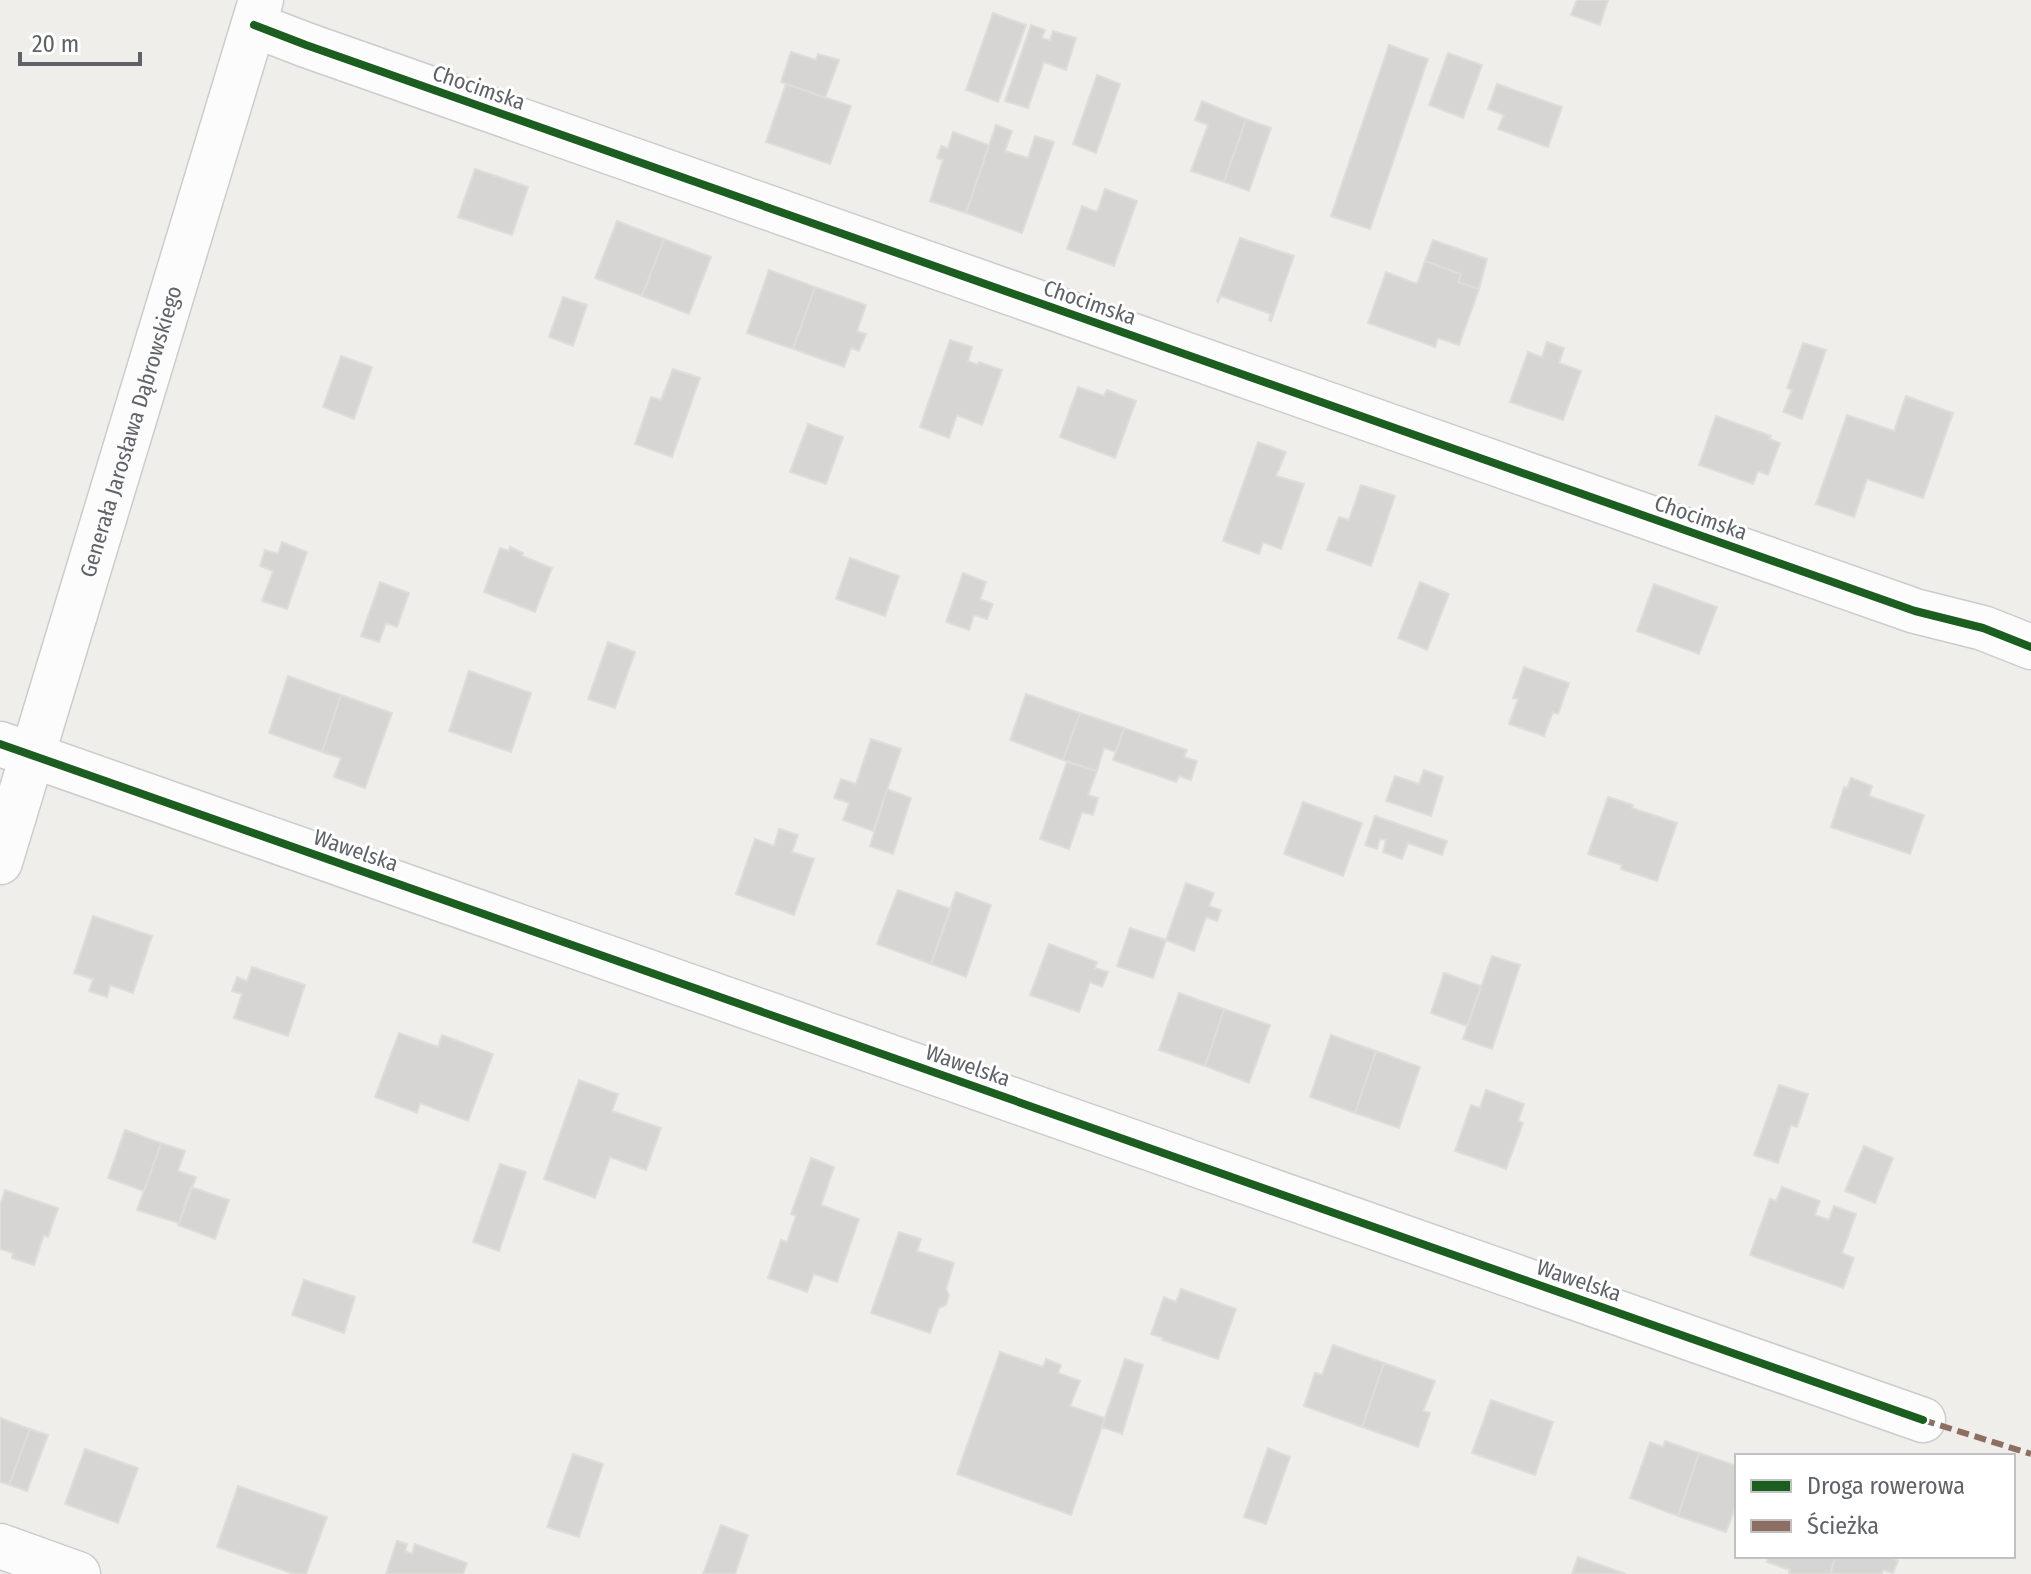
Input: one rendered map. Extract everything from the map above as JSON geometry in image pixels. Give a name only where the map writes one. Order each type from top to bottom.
[{"type":"street","name":"Chocimska","points":[[258,12],[366,66],[1915,611],[1983,628],[2031,647]]},
{"type":"street","name":"Generała Jarosława Dąbrowskiego","points":[[0,862],[16,749],[258,12]]},
{"type":"street","name":"Wawelska","points":[[16,749],[1923,1420]]},
{"type":"street","points":[[0,1546],[78,1574]]},
{"type":"building","points":[[1577,0],[1608,0],[1600,25],[1571,15]]},
{"type":"building","points":[[993,13],[1026,25],[998,102],[966,90]]},
{"type":"building","points":[[1031,25],[1045,30],[1042,38],[1050,40],[1053,31],[1076,38],[1066,70],[1044,62],[1028,108],[1005,101]]},
{"type":"building","points":[[1389,45],[1428,59],[1370,229],[1331,216]]},
{"type":"building","points":[[791,52],[816,60],[818,54],[839,60],[825,98],[781,82]]},
{"type":"building","points":[[1448,53],[1482,65],[1463,118],[1429,105]]},
{"type":"building","points":[[1097,75],[1120,84],[1096,153],[1073,144]]},
{"type":"building","points":[[786,84],[851,106],[830,164],[766,142]]},
{"type":"building","points":[[1497,84],[1562,107],[1548,147],[1498,129],[1504,115],[1488,109]]},
{"type":"building","points":[[1202,101],[1246,119],[1224,182],[1191,171],[1208,125],[1195,120]]},
{"type":"building","points":[[1246,119],[1271,128],[1249,191],[1224,182]]},
{"type":"building","points":[[996,125],[1012,131],[1005,151],[1028,158],[1035,136],[1054,142],[1022,233],[966,213]]},
{"type":"building","points":[[953,132],[989,145],[966,213],[930,201],[943,160],[937,158],[941,146],[948,148]]},
{"type":"building","points":[[475,169],[528,187],[512,235],[458,217]]},
{"type":"building","points":[[1105,189],[1137,201],[1114,266],[1067,249],[1082,206],[1097,212]]},
{"type":"building","points":[[617,221],[664,239],[642,296],[595,278]]},
{"type":"building","points":[[1240,238],[1294,256],[1271,321],[1271,314],[1221,296],[1217,301]]},
{"type":"building","points":[[664,239],[711,257],[689,314],[642,296]]},
{"type":"building","points":[[1433,240],[1487,259],[1479,289],[1458,282],[1461,274],[1425,261]]},
{"type":"building","points":[[1425,261],[1461,274],[1458,282],[1479,289],[1459,345],[1438,338],[1435,347],[1368,323],[1386,272],[1417,284]]},
{"type":"building","points":[[769,270],[815,287],[793,349],[747,333]]},
{"type":"building","points":[[815,287],[866,305],[857,331],[866,334],[859,351],[851,348],[844,367],[793,349]]},
{"type":"building","points":[[563,297],[587,305],[573,346],[549,337]]},
{"type":"building","points":[[950,340],[972,347],[968,361],[1002,370],[982,425],[957,415],[949,438],[920,427]]},
{"type":"building","points":[[1547,342],[1564,348],[1559,363],[1581,371],[1563,420],[1510,402],[1528,352],[1542,357]]},
{"type":"building","points":[[1803,343],[1826,350],[1802,419],[1783,412],[1792,390],[1787,388]]},
{"type":"building","points":[[341,356],[372,367],[354,419],[323,407]]},
{"type":"building","points":[[673,369],[700,378],[672,457],[635,444],[651,397],[661,400]]},
{"type":"building","points":[[1078,387],[1104,396],[1107,390],[1136,401],[1115,458],[1060,437]]},
{"type":"building","points":[[1906,396],[1953,413],[1923,498],[1867,479],[1854,517],[1816,504],[1847,415],[1894,431]]},
{"type":"building","points":[[1716,416],[1771,436],[1769,439],[1780,443],[1768,475],[1758,471],[1753,484],[1699,465]]},
{"type":"building","points":[[808,424],[843,437],[826,484],[790,472]]},
{"type":"building","points":[[1258,442],[1286,452],[1276,476],[1304,484],[1281,549],[1263,542],[1259,554],[1223,541]]},
{"type":"building","points":[[1361,485],[1395,496],[1371,566],[1327,550],[1339,517],[1349,520]]},
{"type":"building","points":[[282,542],[307,552],[287,609],[262,601],[273,571],[260,566],[265,550],[278,554]]},
{"type":"building","points":[[510,547],[523,553],[522,556],[552,568],[535,612],[484,592],[500,548],[509,551]]},
{"type":"building","points":[[850,558],[899,576],[885,616],[836,599]]},
{"type":"building","points":[[963,573],[986,582],[980,599],[993,604],[987,619],[974,615],[969,630],[946,622]]},
{"type":"building","points":[[380,582],[409,593],[397,627],[386,623],[379,642],[361,636]]},
{"type":"building","points":[[1420,582],[1449,594],[1427,650],[1398,638]]},
{"type":"building","points":[[1654,584],[1717,607],[1699,654],[1637,631]]},
{"type":"building","points":[[608,642],[635,652],[615,708],[588,699]]},
{"type":"building","points":[[1524,667],[1569,683],[1558,714],[1553,712],[1544,736],[1509,724],[1518,699],[1513,698]]},
{"type":"building","points":[[469,671],[531,693],[511,752],[449,731]]},
{"type":"building","points":[[288,676],[341,695],[322,752],[269,733]]},
{"type":"building","points":[[1026,694],[1080,713],[1063,760],[1010,740]]},
{"type":"building","points":[[341,695],[392,713],[365,788],[334,777],[341,758],[322,752]]},
{"type":"building","points":[[1080,713],[1124,728],[1116,752],[1104,748],[1097,771],[1063,760]]},
{"type":"building","points":[[1124,728],[1187,750],[1184,757],[1197,761],[1191,780],[1179,776],[1176,782],[1113,760]]},
{"type":"building","points":[[871,739],[901,749],[873,831],[843,820],[849,803],[834,798],[841,779],[856,784]]},
{"type":"building","points":[[1067,762],[1097,771],[1088,795],[1098,798],[1093,815],[1082,812],[1069,849],[1040,839]]},
{"type":"building","points":[[1424,770],[1443,777],[1431,816],[1386,801],[1395,776],[1419,784]]},
{"type":"building","points":[[1851,778],[1872,786],[1869,796],[1924,815],[1910,854],[1831,827],[1844,787],[1847,788]]},
{"type":"building","points":[[887,789],[911,798],[893,854],[870,846]]},
{"type":"building","points":[[1608,797],[1677,823],[1657,881],[1588,854]]},
{"type":"building","points":[[1303,802],[1362,823],[1343,876],[1284,854]]},
{"type":"building","points":[[1375,816],[1447,841],[1442,855],[1408,843],[1402,859],[1383,852],[1386,840],[1380,839],[1377,849],[1365,845]]},
{"type":"building","points":[[779,829],[798,835],[792,852],[814,859],[794,915],[736,894],[755,839],[774,846]]},
{"type":"building","points":[[1186,883],[1214,893],[1209,906],[1221,910],[1217,921],[1206,917],[1194,951],[1166,940]]},
{"type":"building","points":[[898,890],[951,909],[931,964],[877,944]]},
{"type":"building","points":[[956,892],[991,905],[966,977],[931,964]]},
{"type":"building","points":[[93,916],[152,936],[133,993],[110,985],[107,997],[89,991],[93,979],[74,973]]},
{"type":"building","points":[[1130,928],[1166,940],[1153,978],[1117,966]]},
{"type":"building","points":[[1049,944],[1097,962],[1095,968],[1108,972],[1102,987],[1090,982],[1079,1012],[1030,995]]},
{"type":"building","points":[[1492,956],[1520,965],[1492,1049],[1463,1039]]},
{"type":"building","points":[[252,967],[305,985],[288,1036],[234,1018],[242,994],[232,991],[237,977],[247,981]]},
{"type":"building","points":[[1444,973],[1481,986],[1467,1026],[1431,1013]]},
{"type":"building","points":[[1179,993],[1224,1009],[1205,1066],[1159,1050]]},
{"type":"building","points":[[1224,1009],[1270,1025],[1249,1083],[1205,1066]]},
{"type":"building","points":[[399,1033],[438,1047],[442,1035],[493,1054],[468,1121],[420,1103],[417,1113],[375,1097]]},
{"type":"building","points":[[1331,1035],[1376,1051],[1355,1113],[1310,1097]]},
{"type":"building","points":[[1376,1051],[1420,1067],[1399,1128],[1355,1113]]},
{"type":"building","points":[[579,1080],[618,1094],[612,1111],[661,1128],[646,1170],[610,1157],[595,1198],[544,1179]]},
{"type":"building","points":[[1779,1085],[1808,1094],[1797,1127],[1791,1125],[1778,1163],[1754,1155]]},
{"type":"building","points":[[1486,1090],[1524,1104],[1518,1121],[1523,1123],[1506,1169],[1455,1151],[1471,1105],[1480,1108]]},
{"type":"building","points":[[125,1130],[161,1143],[144,1191],[108,1178]]},
{"type":"building","points":[[161,1143],[185,1151],[178,1171],[196,1177],[179,1223],[137,1210]]},
{"type":"building","points":[[1864,1146],[1893,1158],[1875,1203],[1845,1191]]},
{"type":"building","points":[[811,1158],[834,1167],[821,1205],[859,1219],[837,1282],[814,1274],[807,1292],[768,1278],[781,1240],[787,1242],[796,1216],[791,1214]]},
{"type":"building","points":[[500,1164],[526,1172],[499,1251],[473,1242]]},
{"type":"building","points":[[191,1187],[229,1200],[215,1239],[178,1225]]},
{"type":"building","points":[[1782,1187],[1820,1201],[1815,1215],[1829,1220],[1834,1206],[1856,1214],[1842,1253],[1854,1258],[1843,1288],[1750,1255],[1770,1199],[1776,1201]]},
{"type":"building","points":[[5,1190],[58,1208],[48,1237],[44,1235],[34,1265],[12,1258],[13,1253],[0,1249],[0,1206]]},
{"type":"building","points":[[899,1232],[921,1239],[917,1251],[954,1263],[946,1289],[949,1295],[946,1305],[939,1308],[930,1333],[871,1313]]},
{"type":"building","points":[[304,1280],[355,1297],[344,1333],[292,1315]]},
{"type":"building","points":[[1181,1289],[1236,1309],[1218,1359],[1151,1334],[1164,1297],[1176,1302]]},
{"type":"building","points":[[1333,1345],[1384,1363],[1362,1427],[1304,1406],[1315,1373],[1322,1375]]},
{"type":"building","points":[[1000,1352],[1043,1367],[1046,1359],[1061,1365],[1058,1373],[1080,1381],[1070,1406],[1105,1418],[1071,1515],[957,1474]]},
{"type":"building","points":[[1125,1359],[1143,1365],[1122,1434],[1102,1427]]},
{"type":"building","points":[[1384,1363],[1435,1381],[1423,1411],[1430,1413],[1418,1447],[1362,1427]]},
{"type":"building","points":[[1491,1400],[1553,1422],[1535,1475],[1472,1453]]},
{"type":"building","points":[[0,1418],[30,1429],[9,1485],[0,1482]]},
{"type":"building","points":[[30,1429],[48,1435],[27,1491],[9,1485]]},
{"type":"building","points":[[1665,1441],[1699,1453],[1678,1516],[1630,1498],[1650,1442],[1663,1447]]},
{"type":"building","points":[[1268,1448],[1290,1457],[1266,1524],[1244,1517]]},
{"type":"building","points":[[85,1449],[138,1468],[118,1523],[65,1504]]},
{"type":"building","points":[[1699,1453],[1735,1465],[1735,1508],[1726,1532],[1678,1516]]},
{"type":"building","points":[[573,1454],[603,1464],[579,1537],[547,1527]]},
{"type":"building","points":[[238,1486],[327,1517],[306,1574],[294,1574],[217,1547]]},
{"type":"building","points":[[721,1525],[748,1535],[735,1574],[703,1574]]},
{"type":"building","points":[[397,1541],[407,1544],[405,1551],[412,1554],[415,1544],[467,1563],[463,1574],[386,1574]]},
{"type":"building","points":[[1578,1557],[1626,1574],[1572,1574]]},
{"type":"building","points":[[1768,1558],[1835,1558],[1830,1574],[1789,1574],[1790,1570],[1767,1562]]},
{"type":"building","points":[[1835,1558],[1891,1558],[1898,1561],[1893,1573],[1883,1570],[1882,1574],[1830,1574]]},
{"type":"marked path","points":[[1923,1420],[2031,1454]]},
{"type":"cycle path","points":[[254,25],[1915,611],[1983,628],[2031,647]]},
{"type":"cycle path","points":[[0,744],[1923,1420]]}]
